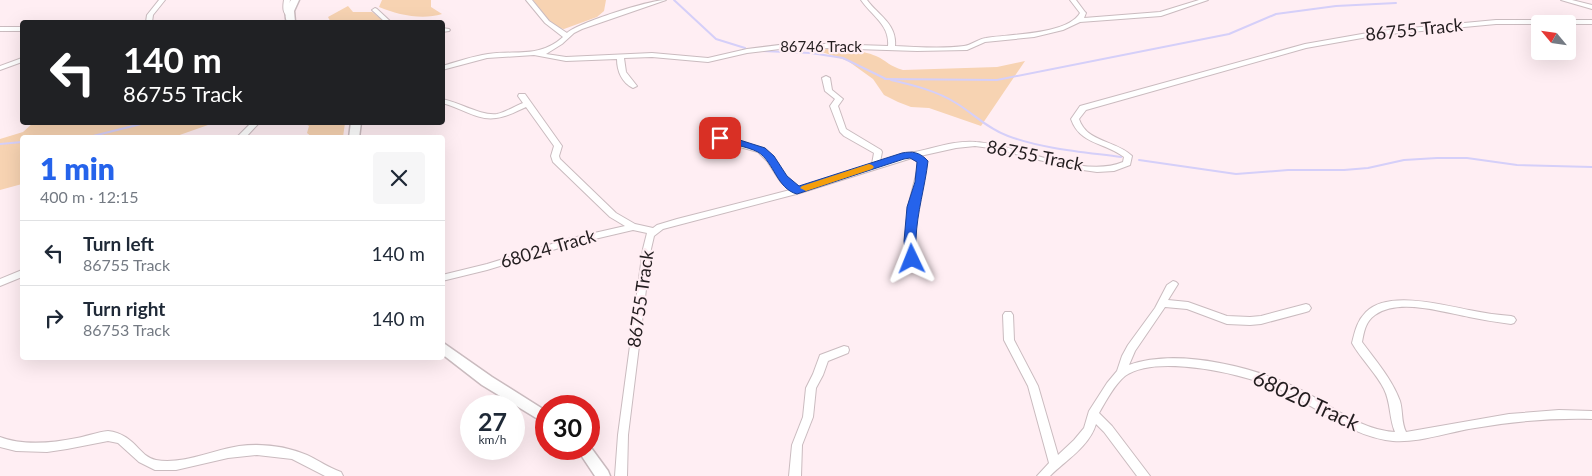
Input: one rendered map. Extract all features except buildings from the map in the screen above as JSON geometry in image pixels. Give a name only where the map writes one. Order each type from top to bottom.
[{"type":"street","points":[[149,20],[150,15],[162,0]]},
{"type":"street","points":[[287,0],[286,8],[290,19]]},
{"type":"street","points":[[290,19],[291,5],[295,0]]},
{"type":"street","points":[[529,0],[547,22],[567,37]]},
{"type":"street","points":[[445,67],[487,56],[536,54],[553,48],[580,28],[627,10],[663,0]]},
{"type":"street","points":[[864,0],[884,19],[891,33],[891,48]]},
{"type":"street","points":[[1073,0],[1083,11],[1082,17],[1079,20]]},
{"type":"street","points":[[1079,20],[1160,14],[1205,0]]},
{"type":"street","points":[[1564,0],[1592,7]]},
{"type":"street","points":[[375,10],[386,20]]},
{"type":"street","name":"86746 Track","points":[[536,54],[566,59],[667,55],[708,60],[747,51],[789,45],[967,48],[988,39],[1054,32],[1079,20]]},
{"type":"street","name":"86755 Track","points":[[621,476],[623,436],[647,249],[650,235],[654,230],[679,221],[754,204],[912,154],[974,144],[1069,165],[1098,168],[1118,167],[1128,163],[1128,156],[1125,153],[1087,136],[1075,124],[1074,119],[1083,108],[1305,46],[1379,33],[1496,22],[1592,22]]},
{"type":"street","points":[[0,29],[20,29]]},
{"type":"street","points":[[621,56],[620,67],[628,82],[633,86]]},
{"type":"street","points":[[0,68],[20,61]]},
{"type":"street","points":[[826,78],[829,91],[839,99],[834,106],[843,130],[851,138],[878,152],[876,165]]},
{"type":"street","points":[[445,101],[455,103],[480,114],[498,116],[524,100],[558,146],[555,156],[556,160],[613,216],[633,227]]},
{"type":"street","points":[[728,122],[722,132],[721,139],[761,150],[770,159],[783,178],[797,191]]},
{"type":"street","points":[[243,135],[254,125]]},
{"type":"street","points":[[912,154],[922,161],[922,171],[914,201],[910,241],[912,259],[915,262]]},
{"type":"street","name":"68024 Track","points":[[445,277],[487,267],[568,242],[633,227],[654,230]]},
{"type":"street","points":[[0,283],[20,274]]},
{"type":"street","points":[[1042,476],[1078,443],[1088,430],[1093,414],[1113,382],[1122,373],[1124,360],[1129,350],[1162,304],[1173,284]]},
{"type":"street","points":[[1403,437],[1398,426],[1395,403],[1388,386],[1357,343],[1364,320],[1370,313],[1390,305],[1408,303],[1511,320]]},
{"type":"street","points":[[1162,304],[1188,306],[1227,320],[1250,321],[1261,320],[1306,308]]},
{"type":"street","points":[[1008,315],[1009,340],[1033,386],[1055,464]]},
{"type":"street","points":[[445,349],[487,381],[535,411]]},
{"type":"street","points":[[795,476],[797,445],[808,417],[811,388],[824,358],[844,350]]},
{"type":"street","name":"68020 Track","points":[[1122,373],[1155,363],[1198,363],[1239,370],[1300,395],[1342,421],[1389,436],[1403,437],[1485,422],[1550,414],[1592,415]]},
{"type":"street","points":[[1093,414],[1114,436],[1144,476]]},
{"type":"street","points":[[0,442],[13,447],[27,447],[72,444],[108,436],[117,437],[148,463],[164,466],[232,452],[250,450],[274,452],[297,456],[337,476]]},
{"type":"street","points":[[592,460],[603,476]]},
{"type":"shaded area","points":[[382,0],[431,0],[431,7],[442,14],[418,17],[402,14],[379,7]]},
{"type":"shaded area","points":[[533,0],[606,0],[604,11],[597,17],[564,29],[550,22]]},
{"type":"shaded area","points":[[348,6],[353,12],[372,12],[382,20],[330,20],[328,17]]},
{"type":"shaded area","points":[[798,48],[827,48],[869,53],[903,70],[997,67],[1025,61],[981,126],[929,108],[911,107],[898,102],[884,95],[873,79],[848,61],[825,53]]},
{"type":"shaded area","points":[[31,125],[208,125],[180,135],[20,135],[20,185],[0,190],[0,139],[23,132]]},
{"type":"shaded area","points":[[307,125],[345,125],[343,135],[310,135],[307,133],[309,126]]},
{"type":"waterway","points":[[674,0],[716,39],[745,48]]},
{"type":"waterway","points":[[885,79],[997,80],[1229,34],[1276,14],[1336,6],[1396,3]]},
{"type":"waterway","points":[[761,51],[811,53],[843,58],[886,79]]},
{"type":"waterway","points":[[891,80],[941,95],[1008,136],[1049,147],[1121,157]]},
{"type":"waterway","points":[[97,135],[137,125]]},
{"type":"waterway","points":[[0,144],[20,142]]},
{"type":"waterway","points":[[1139,160],[1236,174],[1288,170],[1344,170],[1368,168],[1404,160],[1437,158],[1467,158],[1517,165],[1592,167]]},
{"type":"slow traffic","points":[[806,188],[869,167]]},
{"type":"route","points":[[720,138],[757,147],[765,153],[783,178],[797,191],[912,154],[922,161],[922,171],[913,207],[910,241],[912,259]]}]
